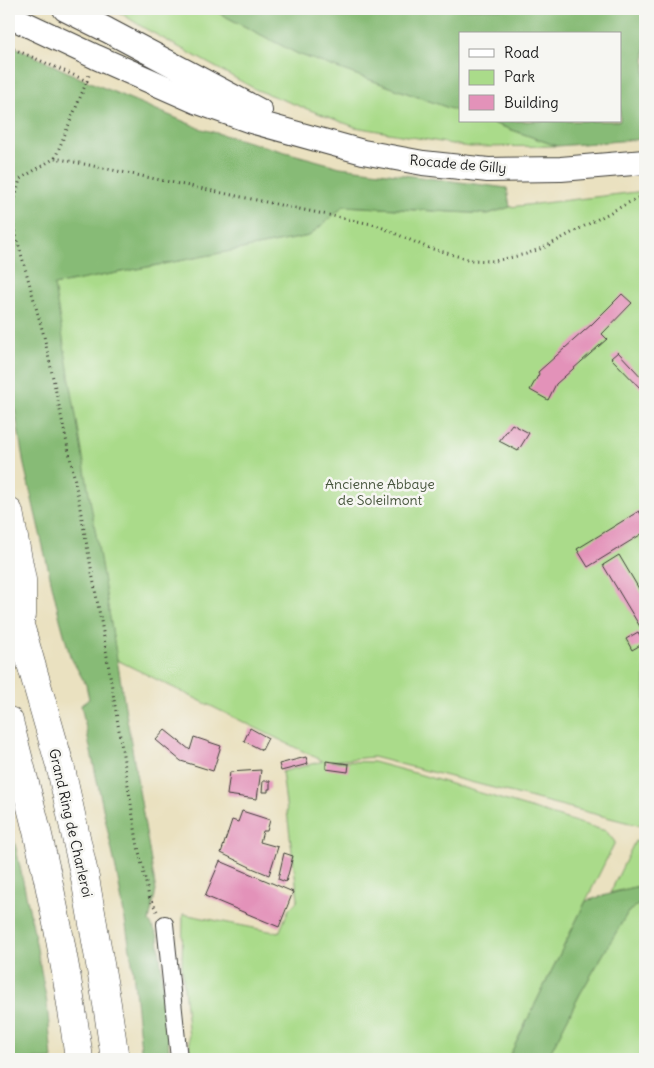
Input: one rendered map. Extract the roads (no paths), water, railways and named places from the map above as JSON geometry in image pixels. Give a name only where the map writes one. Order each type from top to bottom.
[{"type":"highway","points":[[9,512],[22,580],[22,632]]},
{"type":"highway","name":"Grand Ring de Charleroi","points":[[9,592],[61,769],[85,878],[115,1059]]},
{"type":"highway","points":[[9,721],[38,832],[54,907],[73,1012],[79,1059]]},
{"type":"highway","points":[[9,764],[38,832]]},
{"type":"main road","points":[[65,9],[304,135]]},
{"type":"main road","points":[[9,16],[198,102],[251,121],[304,135]]},
{"type":"main road","name":"Rocade de Gilly","points":[[304,135],[364,152],[423,163],[488,170],[561,169],[645,162]]},
{"type":"street","points":[[166,924],[179,1059]]},
{"type":"park label","name":"Ancienne Abbaye de Soleilmont","points":[[380,492]]}]
